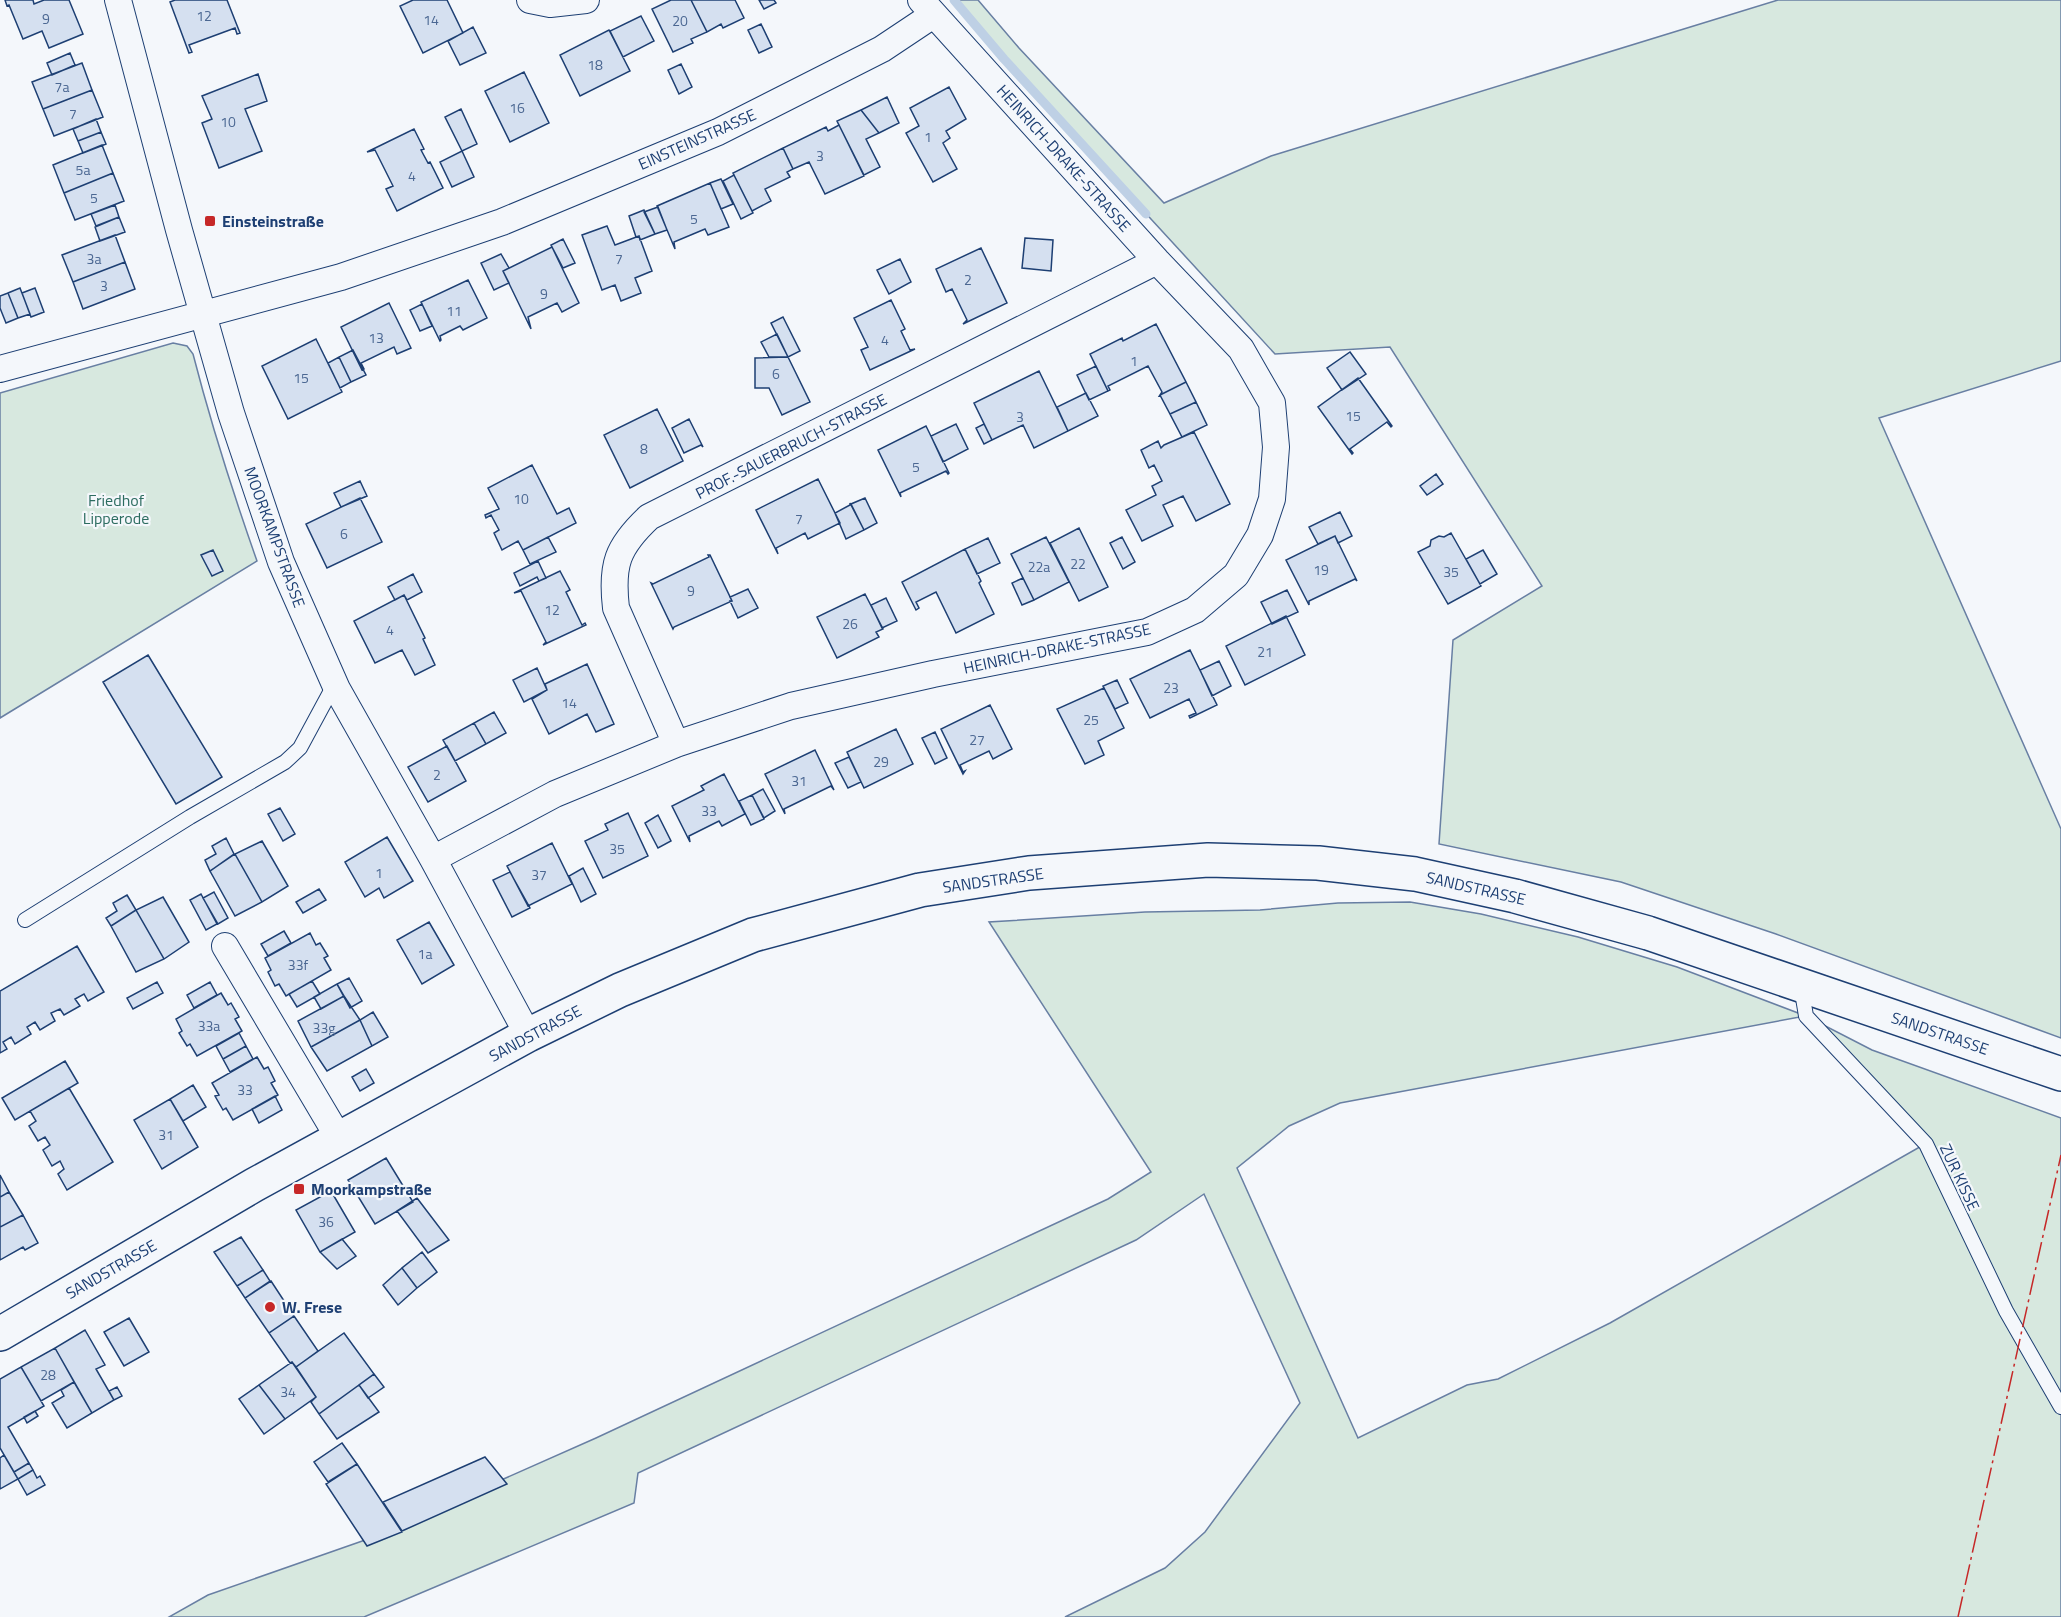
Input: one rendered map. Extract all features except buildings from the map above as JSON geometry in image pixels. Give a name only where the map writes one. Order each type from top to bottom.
[{"type":"main road","name":"SANDSTRASSE","points":[[0,1334],[254,1185],[340,1140],[528,1035],[620,990],[753,935],[920,890],[1029,873],[1208,860],[1318,863],[1404,873],[1515,896],[1648,933],[2061,1074]]},
{"type":"street","name":"MOORKAMPSTRASSE","points":[[118,0],[202,314],[231,413],[281,562],[334,685],[433,859],[528,1035]]},
{"type":"street","points":[[530,0],[550,4],[586,0]]},
{"type":"street","name":"EINSTEINSTRASSE","points":[[0,369],[341,277],[502,222],[718,132],[882,49],[927,7]]},
{"type":"street","name":"HEINRICH-DRAKE-STRASSE","points":[[433,859],[555,794],[676,744],[791,706],[933,674],[1147,632],[1194,610],[1236,574],[1260,535],[1272,499],[1276,447],[1272,403],[1241,349],[1157,261],[927,7]]},
{"type":"street","name":"PROF.-SAUERBRUCH-STRASSE","points":[[676,744],[616,608],[613,584],[616,561],[632,534],[650,517],[1157,261]]},
{"type":"street","points":[[225,946],[340,1140]]},
{"type":"lane","points":[[25,920],[190,817],[285,762],[300,748],[334,685]]},
{"type":"lane","name":"ZUR KISSE","points":[[1801,986],[1806,1016],[1926,1144],[2006,1311],[2061,1407]]},
{"type":"green space","points":[[954,0],[978,0],[1019,48],[1164,203],[1271,156],[1778,0],[2061,0],[2061,361],[1879,418],[2061,829],[2061,1038],[1776,934],[1621,882],[1439,844],[1453,640],[1542,586],[1390,347],[1275,354],[1004,59]]},
{"type":"green space","name":"Friedhof Lipperode","points":[[173,343],[187,346],[193,354],[239,510],[257,561],[0,718],[0,393]]},
{"type":"green space","points":[[1410,902],[1481,914],[1578,937],[1677,967],[1806,1016],[1872,1050],[2061,1118],[2061,1617],[1065,1617],[1165,1568],[1205,1532],[1300,1403],[1204,1194],[1136,1240],[638,1473],[634,1503],[364,1617],[169,1617],[208,1595],[368,1539],[596,1438],[1108,1199],[1151,1172],[989,922],[1145,912],[1260,910],[1338,903]],"holes":[[[1805,1016],[1925,1144],[1610,1323],[1498,1379],[1467,1385],[1358,1438],[1237,1168],[1289,1126],[1340,1103]]]},
{"type":"waterway","points":[[954,0],[1004,59],[1146,214]]},
{"type":"power","points":[[1958,1617],[2061,1155]]},
{"type":"place","name":"Einsteinstraße","points":[[210,221]]},
{"type":"place","name":"Moorkampstraße","points":[[299,1189]]},
{"type":"place","name":"W. Frese","points":[[270,1307]]}]
